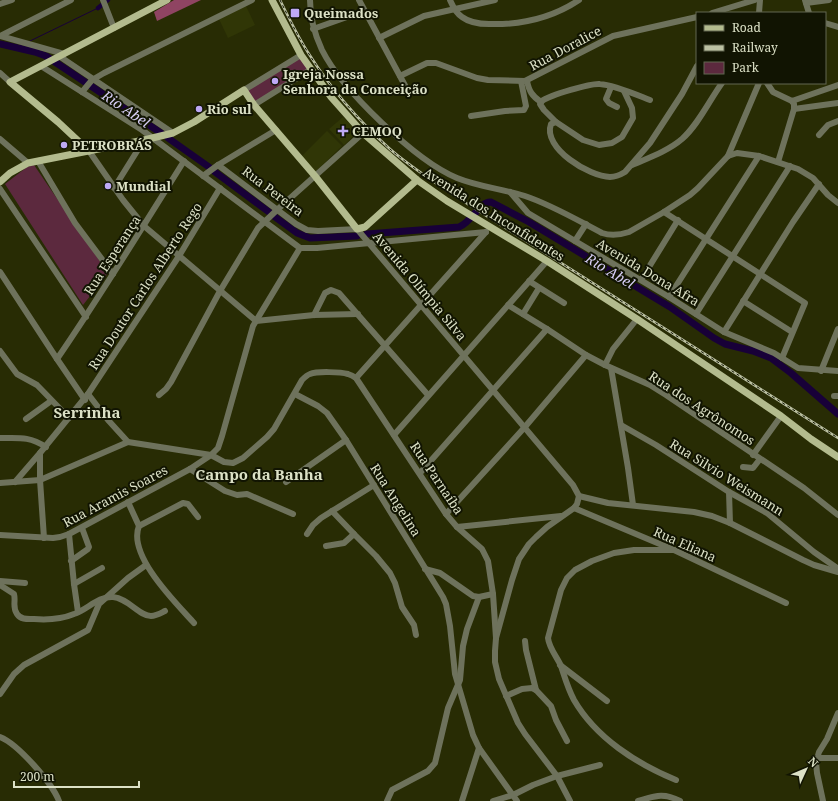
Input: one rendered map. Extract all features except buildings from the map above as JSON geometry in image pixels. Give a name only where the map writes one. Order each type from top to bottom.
[{"type":"main road","points":[[89,151],[58,122],[10,82],[167,0]]},
{"type":"main road","name":"Avenida dos Inconfidentes","points":[[272,0],[300,55],[331,97],[363,133],[417,180],[447,201],[546,261],[637,320],[781,416],[838,457]]},
{"type":"main road","points":[[0,182],[10,173],[28,163],[156,138],[171,133],[194,122],[244,90]]},
{"type":"main road","name":"Avenida Olímpia Silva","points":[[244,90],[254,105],[315,176],[358,231]]},
{"type":"main road","name":"Rua Pereira","points":[[358,231],[417,180]]},
{"type":"street","points":[[0,4],[12,0]]},
{"type":"street","points":[[0,36],[71,0]]},
{"type":"street","points":[[103,0],[114,28]]},
{"type":"street","points":[[83,90],[91,80],[252,0]]},
{"type":"street","points":[[310,0],[310,17],[313,29],[323,51],[340,75],[367,107],[408,146],[433,164],[458,179],[510,192],[540,202],[602,233],[609,235],[624,234],[664,212],[698,188],[728,156],[759,84]]},
{"type":"street","points":[[359,0],[408,91]]},
{"type":"street","points":[[450,0],[454,9],[462,17],[479,24],[516,23],[534,20],[552,14],[579,0]]},
{"type":"street","points":[[379,38],[420,18],[495,0]]},
{"type":"street","points":[[715,12],[755,0]]},
{"type":"street","points":[[759,12],[760,0]]},
{"type":"street","points":[[809,12],[805,2],[829,0]]},
{"type":"street","points":[[313,29],[364,11]]},
{"type":"street","name":"Rua Doralice","points":[[400,76],[427,63],[436,63],[477,78],[488,80],[524,81],[613,36],[696,17]]},
{"type":"street","points":[[826,23],[838,27]]},
{"type":"street","points":[[0,36],[32,44],[60,56],[91,80],[171,133]]},
{"type":"street","points":[[244,90],[300,55]]},
{"type":"street","points":[[42,65],[156,138],[220,188],[266,220],[300,248],[317,248],[366,241],[486,232]]},
{"type":"street","points":[[556,122],[551,124],[550,128],[557,147],[564,155],[587,171],[610,177],[620,175],[650,143],[682,94],[696,68]]},
{"type":"street","points":[[254,105],[310,70]]},
{"type":"street","points":[[0,73],[10,82]]},
{"type":"street","points":[[524,81],[533,97],[541,102],[542,108],[556,122],[583,140],[599,145],[612,143],[622,137],[633,118],[632,108],[624,91]]},
{"type":"street","points":[[471,116],[524,110],[526,106],[524,81]]},
{"type":"street","points":[[541,102],[543,99],[562,92],[597,84],[650,100]]},
{"type":"street","points":[[630,166],[668,148],[680,140],[691,129],[721,84]]},
{"type":"street","points":[[768,84],[773,92],[792,101],[794,104],[794,109],[778,162]]},
{"type":"street","points":[[792,101],[838,85]]},
{"type":"street","points":[[611,87],[606,98],[609,103],[617,107]]},
{"type":"street","points":[[794,109],[838,103]]},
{"type":"street","points":[[819,135],[828,125],[838,121]]},
{"type":"street","points":[[204,174],[276,130]]},
{"type":"street","points":[[159,395],[171,382],[220,291],[258,228],[363,133]]},
{"type":"street","points":[[0,139],[28,163]]},
{"type":"street","points":[[114,188],[144,140]]},
{"type":"street","points":[[89,151],[114,188],[144,226],[256,320],[358,314]]},
{"type":"street","points":[[728,156],[740,153],[758,156],[790,166],[803,172],[819,184],[837,202],[838,210]]},
{"type":"street","points":[[669,297],[758,156]]},
{"type":"street","points":[[38,161],[75,223],[113,274]]},
{"type":"street","name":"Rua Esperança","points":[[56,359],[86,317],[184,161]]},
{"type":"street","name":"Rua Pereira","points":[[217,166],[296,224],[307,230],[358,231]]},
{"type":"street","points":[[696,314],[790,166]]},
{"type":"street","points":[[724,332],[819,184]]},
{"type":"street","name":"Rua Doutor Carlos Alberto Rego","points":[[16,482],[86,397],[179,256],[220,188]]},
{"type":"street","points":[[0,189],[86,317]]},
{"type":"street","name":"Avenida Dona Afra","points":[[510,192],[528,214],[669,297],[724,332],[766,349],[798,368],[838,371]]},
{"type":"street","points":[[664,212],[761,273],[805,303],[782,358]]},
{"type":"street","points":[[640,280],[678,220]]},
{"type":"street","points":[[575,241],[586,224]]},
{"type":"street","points":[[0,483],[40,480],[128,442],[211,455],[229,463],[235,463],[267,437],[274,429],[302,380],[309,374],[345,373],[356,378],[486,232],[493,228]]},
{"type":"street","name":"Avenida Olímpia Silva","points":[[358,231],[576,489],[579,496]]},
{"type":"street","points":[[211,455],[218,448],[222,436],[251,332],[256,320],[300,248]]},
{"type":"street","points":[[394,435],[546,261]]},
{"type":"street","points":[[0,272],[56,359],[86,397],[128,442]]},
{"type":"street","points":[[529,281],[564,303]]},
{"type":"street","points":[[522,314],[539,288]]},
{"type":"street","points":[[314,316],[325,293],[331,290],[339,293],[428,395]]},
{"type":"street","points":[[743,301],[792,332]]},
{"type":"street","name":"Rua dos Agrônomos","points":[[508,305],[586,355],[608,367],[650,385],[804,488],[838,515]]},
{"type":"street","points":[[633,505],[621,425],[608,367],[618,343],[637,320]]},
{"type":"street","points":[[420,474],[547,329]]},
{"type":"street","points":[[821,370],[837,331]]},
{"type":"street","points":[[0,351],[17,374],[36,385],[68,418]]},
{"type":"street","points":[[446,514],[524,428],[586,355]]},
{"type":"street","name":"Rua Parnaíba","points":[[356,378],[446,514],[457,527],[478,545],[486,555],[490,567],[496,638]]},
{"type":"street","name":"Rua Angelina","points":[[295,394],[325,410],[346,440],[445,600],[452,637],[455,674],[473,736],[479,748],[517,801]]},
{"type":"street","points":[[26,419],[51,401]]},
{"type":"street","points":[[753,454],[781,416]]},
{"type":"street","name":"Rua Silvio Weismann","points":[[621,425],[656,445],[729,492],[766,513],[814,552],[838,568]]},
{"type":"street","points":[[0,438],[26,438],[36,441],[46,447]]},
{"type":"street","points":[[286,482],[346,440]]},
{"type":"street","points":[[40,454],[40,480],[44,538]]},
{"type":"street","name":"Rua Aramis Soares","points":[[0,534],[44,538],[60,537],[69,534],[190,469],[211,455]]},
{"type":"street","points":[[743,467],[753,468],[760,459]]},
{"type":"street","points":[[190,469],[225,491],[237,495],[247,494],[293,514]]},
{"type":"street","points":[[307,534],[316,522],[332,510],[374,485]]},
{"type":"street","points":[[729,492],[730,523]]},
{"type":"street","points":[[570,801],[557,776],[518,723],[497,671],[496,638],[519,559],[536,537],[574,508],[577,504],[579,496],[608,503],[694,512],[712,516],[730,523],[814,565],[838,568]]},
{"type":"street","points":[[128,502],[139,526],[137,532],[138,541],[146,565],[150,572],[194,623]]},
{"type":"street","points":[[139,526],[183,503],[188,504],[198,517]]},
{"type":"street","name":"Rua Eliana","points":[[574,508],[674,550],[786,603]]},
{"type":"street","points":[[332,510],[376,556],[390,573],[395,583],[402,607],[414,625],[416,635]]},
{"type":"street","points":[[457,527],[563,516]]},
{"type":"street","points":[[71,561],[90,546],[82,528]]},
{"type":"street","points":[[69,534],[78,612]]},
{"type":"street","points":[[326,546],[344,543],[354,534]]},
{"type":"street","points":[[674,550],[634,550],[614,553],[592,561],[570,574],[562,590],[549,635],[549,643],[560,665],[567,687],[588,720],[600,733],[615,745],[648,766],[676,780]]},
{"type":"street","points":[[0,694],[14,674],[24,665],[88,630],[97,607],[128,578],[146,565]]},
{"type":"street","points":[[74,584],[102,568]]},
{"type":"street","points":[[426,569],[436,571],[469,594],[479,597],[493,594]]},
{"type":"street","points":[[0,580],[25,583]]},
{"type":"street","points":[[0,585],[10,590],[14,594],[15,599],[13,604],[17,613],[22,618],[48,619],[68,616],[107,597],[122,600],[144,614],[150,616],[165,611]]},
{"type":"street","points":[[387,801],[392,790],[428,771],[435,765],[448,708],[458,686],[467,629],[479,597]]},
{"type":"street","points":[[525,641],[527,656],[536,690],[551,706],[556,720],[567,741]]},
{"type":"street","points":[[560,665],[607,701]]},
{"type":"street","points":[[506,696],[522,689],[532,688],[536,690]]},
{"type":"street","points":[[823,801],[817,773],[817,758],[838,713]]},
{"type":"street","points":[[0,736],[11,742],[28,758],[54,792],[59,801]]},
{"type":"street","points":[[462,801],[479,748]]},
{"type":"street","points":[[817,758],[838,758]]},
{"type":"street","points":[[493,801],[513,795],[557,776],[600,765]]},
{"type":"street","points":[[638,801],[671,797],[680,801]]},
{"type":"shaded area","points":[[174,0],[201,0],[157,21],[154,12]]},
{"type":"shaded area","points":[[246,6],[255,25],[228,38],[219,19]]},
{"type":"shaded area","name":"CEMOQ","points":[[343,117],[358,132],[344,145],[329,129]]},
{"type":"shaded area","points":[[327,131],[342,146],[315,172],[301,157]]},
{"type":"green space","points":[[301,55],[310,70],[254,105],[244,90]]},
{"type":"green space","points":[[34,165],[108,273],[83,305],[5,184],[27,167]]},
{"type":"waterway","points":[[98,8],[108,0]]},
{"type":"waterway","points":[[30,41],[98,8]]},
{"type":"waterway","name":"Rio Abel","points":[[0,44],[46,56],[85,82]]},
{"type":"waterway","name":"Rio Abel","points":[[16,47],[22,45]]},
{"type":"waterway","name":"Rio Abel","points":[[91,86],[161,133]]},
{"type":"waterway","name":"Rio Abel","points":[[168,138],[209,167]]},
{"type":"waterway","name":"Rio Abel","points":[[215,172],[269,212]]},
{"type":"waterway","name":"Rio Abel","points":[[367,234],[459,227],[468,221],[479,208],[491,202],[529,222],[670,307],[714,338],[725,344],[753,351],[771,358],[791,373],[838,414]]},
{"type":"waterway","name":"Rio Abel","points":[[275,217],[297,233],[310,238],[357,236]]},
{"type":"railway","points":[[280,0],[305,48],[327,80],[368,128],[403,160],[444,189],[838,438]]},
{"type":"place","name":"Queimados","points":[[295,13]]},
{"type":"place","name":"Igreja Nossa Senhora da Conceição","points":[[275,81]]},
{"type":"place","name":"Rio sul","points":[[199,109]]},
{"type":"place","name":"CEMOQ","points":[[343,131]]},
{"type":"place","name":"PETROBRÁS","points":[[64,145]]},
{"type":"place","name":"Mundial","points":[[108,186]]},
{"type":"district","name":"Serrinha","points":[[87,413]]},
{"type":"district","name":"Campo da Banha","points":[[259,475]]}]
